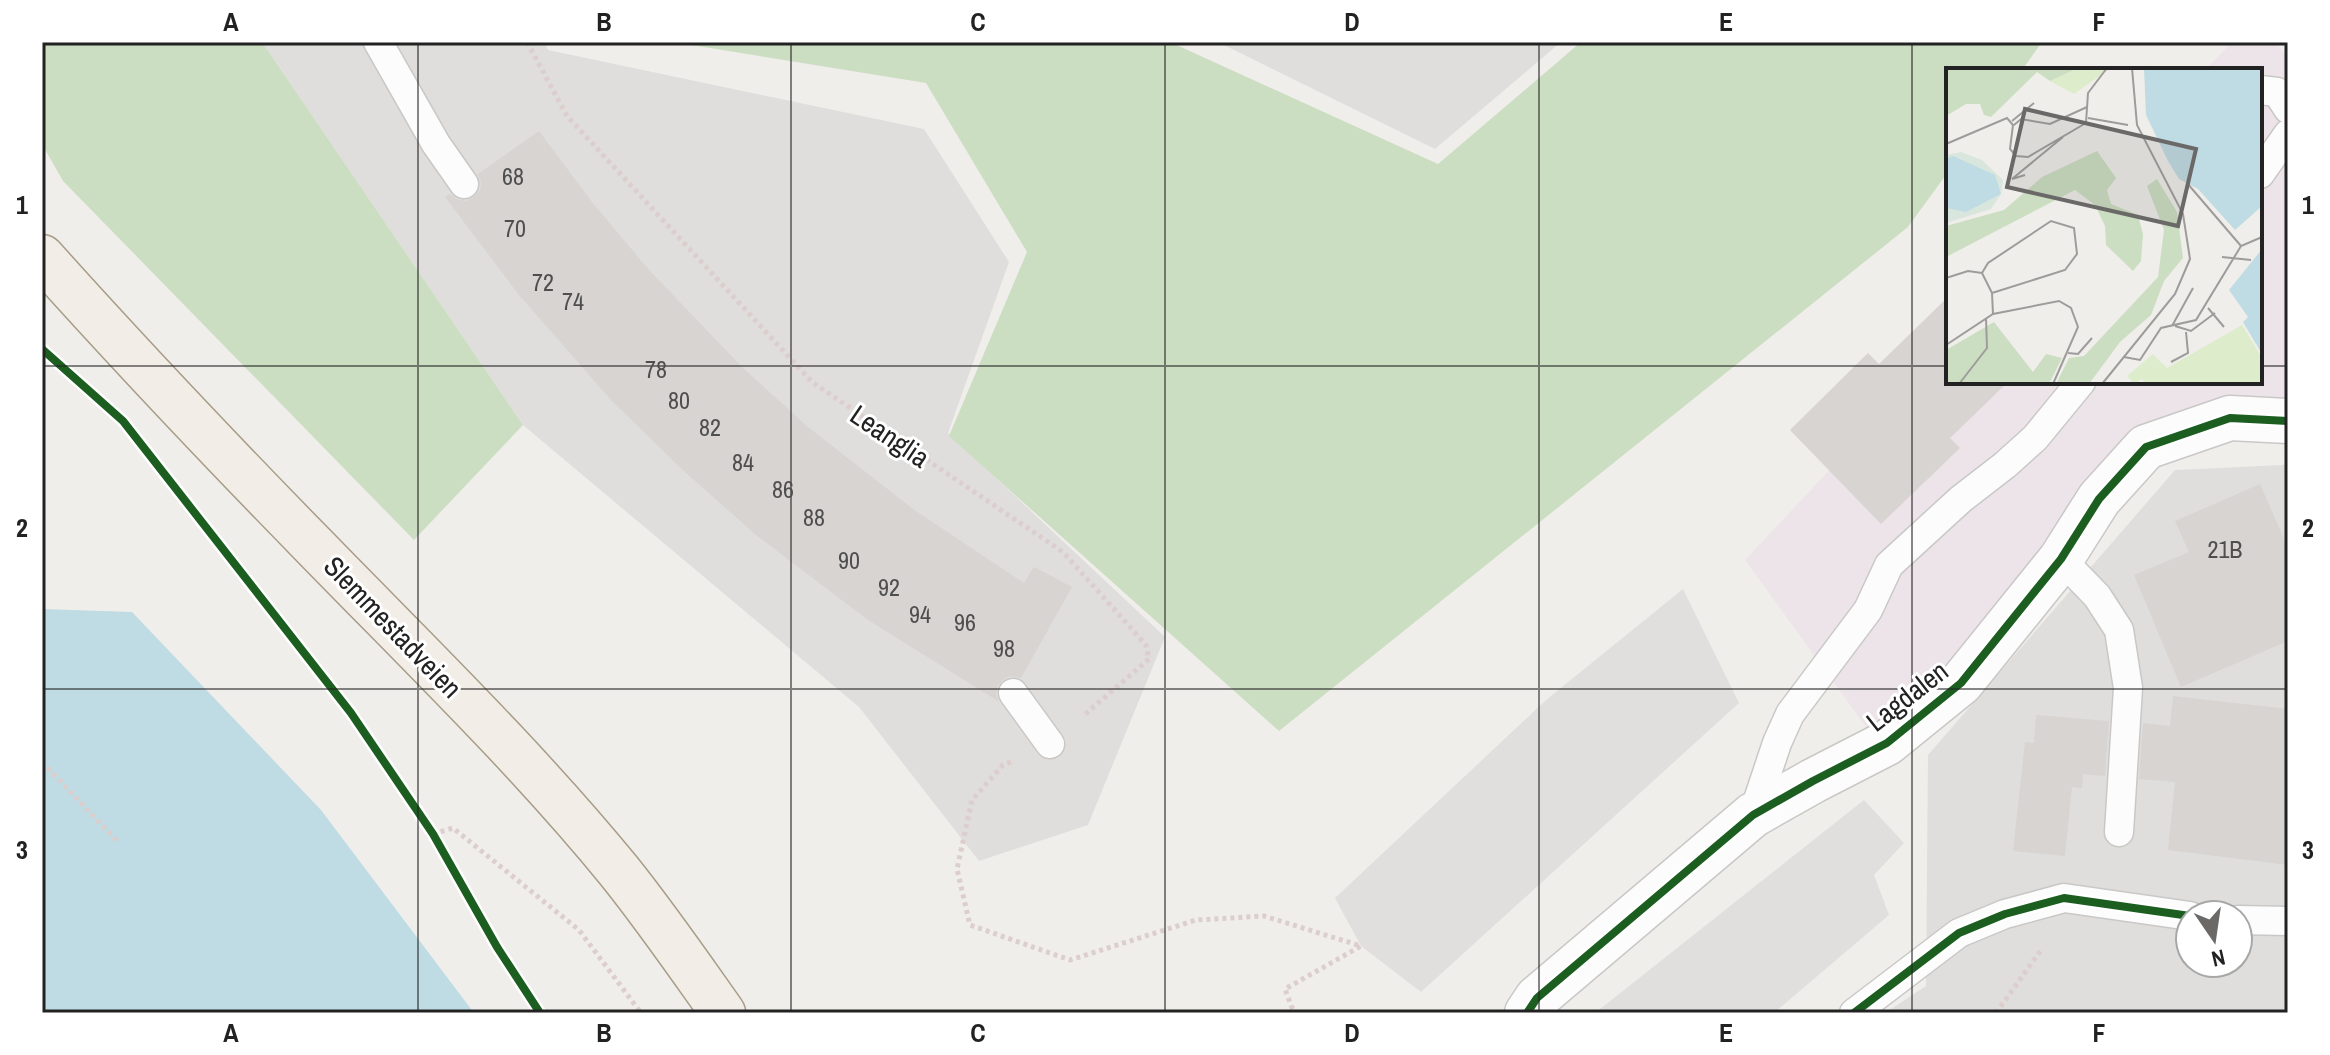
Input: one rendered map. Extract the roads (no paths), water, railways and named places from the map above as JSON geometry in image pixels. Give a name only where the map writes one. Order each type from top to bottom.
[{"type":"main road","name":"Slemmestadveien","points":[[42,257],[311,544],[444,678],[575,820],[620,873],[723,1013]]},
{"type":"street","name":"Lagdalen","points":[[1527,1013],[1537,998],[1753,815],[1887,743],[1961,683],[2061,559],[2099,499],[2146,447],[2230,418],[2288,421]]},
{"type":"lane","points":[[378,42],[436,144],[464,184]]},
{"type":"lane","points":[[2262,90],[2277,92],[2288,109]]},
{"type":"lane","points":[[2262,171],[2288,134]]},
{"type":"lane","points":[[1753,815],[1790,714],[1868,610],[1889,565],[1961,499],[2035,438],[2079,384]]},
{"type":"lane","points":[[2061,559],[2097,596],[2119,630],[2128,688],[2119,832]]},
{"type":"lane","points":[[1013,693],[1050,744]]},
{"type":"lane","points":[[1854,1013],[1959,933],[2005,914],[2064,898],[2174,914]]},
{"type":"lane","points":[[2254,920],[2288,921]]},
{"type":"water","points":[[42,609],[132,612],[321,810],[474,1013],[42,1013]]}]
